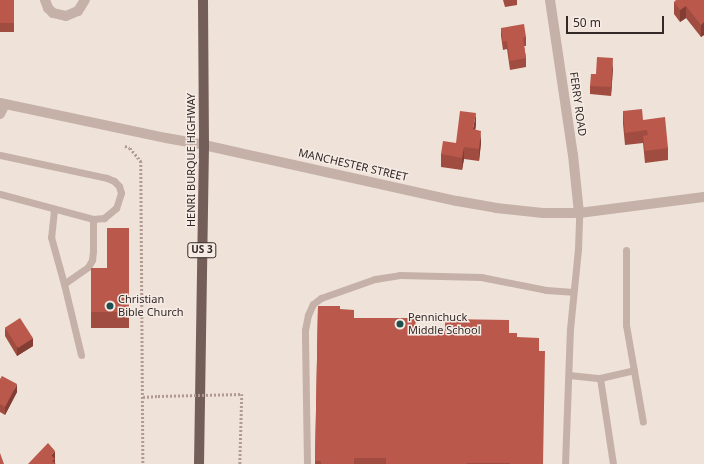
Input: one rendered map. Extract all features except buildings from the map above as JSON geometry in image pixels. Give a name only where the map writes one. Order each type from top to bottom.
[{"type":"main road","name":"HENRI BURQUE HIGHWAY","points":[[199,464],[204,145],[203,0]]},
{"type":"street","points":[[45,0],[48,8],[53,13],[66,16],[78,11],[85,0]]},
{"type":"street","name":"FERRY ROAD","points":[[550,0],[572,148],[579,213]]},
{"type":"street","points":[[0,114],[2,103]]},
{"type":"street","name":"MANCHESTER STREET","points":[[2,103],[204,145],[457,201],[533,212],[579,213],[704,197]]},
{"type":"lane","points":[[0,155],[114,181],[119,186],[121,193],[116,208],[104,218],[93,219],[54,210],[0,194]]},
{"type":"lane","points":[[54,210],[51,238],[81,355]]},
{"type":"lane","points":[[565,464],[570,329],[578,249],[579,213]]},
{"type":"lane","points":[[64,284],[88,267],[92,260],[93,219]]},
{"type":"lane","points":[[626,250],[626,325],[643,422]]},
{"type":"lane","points":[[307,464],[305,330],[308,315],[313,304],[321,298],[375,279],[400,275],[481,277],[546,290],[573,292]]},
{"type":"lane","points":[[568,375],[600,378],[634,370]]},
{"type":"lane","points":[[600,378],[613,464]]},
{"type":"path","points":[[125,146],[130,148],[141,161],[143,396],[142,464]]},
{"type":"path","points":[[143,396],[242,394],[240,464]]},
{"type":"place","name":"Christian Bible Church","points":[[110,306]]},
{"type":"place","name":"Pennichuck Middle School","points":[[400,324]]}]
